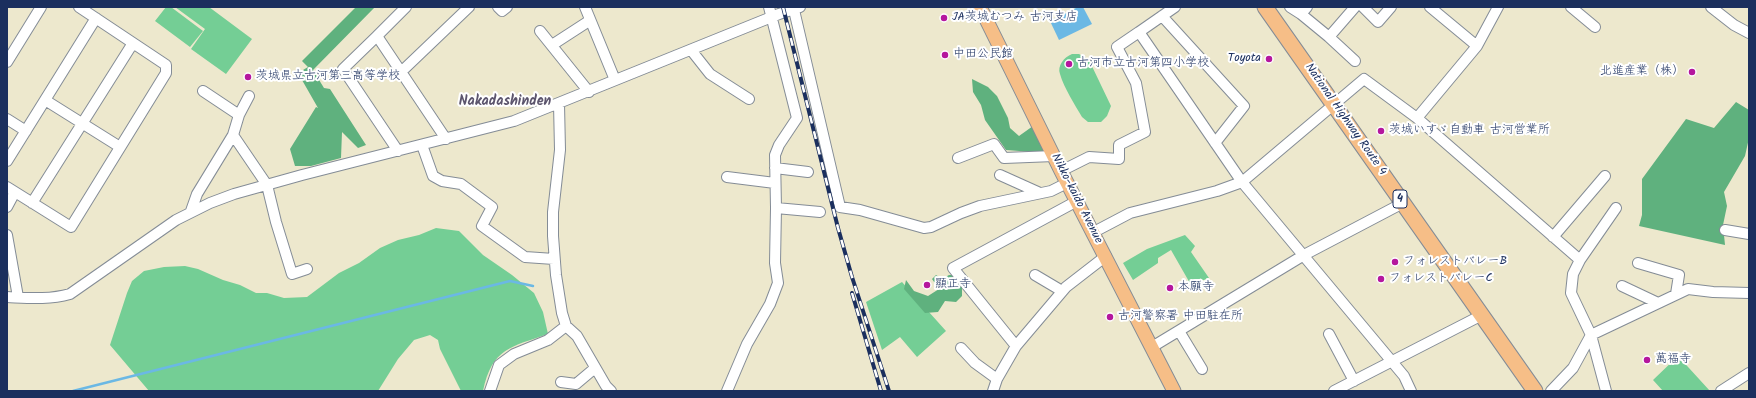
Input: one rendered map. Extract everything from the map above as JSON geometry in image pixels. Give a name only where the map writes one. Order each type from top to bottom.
[{"type":"highway","name":"National Highway Route 4","points":[[1265,7],[1535,391]]},
{"type":"main road","name":"Nikko-kaido Avenue","points":[[980,7],[1064,177],[1106,256],[1174,391]]},
{"type":"street","points":[[7,62],[41,7]]},
{"type":"street","points":[[7,206],[11,190],[71,227],[166,73],[166,66],[79,7]]},
{"type":"street","points":[[398,151],[343,69],[406,7]]},
{"type":"street","points":[[401,72],[469,7]]},
{"type":"street","points":[[498,7],[502,11],[507,7]]},
{"type":"street","points":[[585,7],[589,21],[614,80]]},
{"type":"street","points":[[7,296],[39,299],[56,298],[70,294],[191,211],[234,194],[514,121],[691,50],[770,12],[797,9],[840,207],[860,210],[924,228],[931,227],[980,206],[1051,191],[1064,177],[1089,157],[1119,159],[1119,145],[1145,132],[1136,83],[1117,47],[1175,7]]},
{"type":"street","points":[[1290,7],[1304,10],[1329,37],[1355,61]]},
{"type":"street","points":[[1329,37],[1355,7]]},
{"type":"street","points":[[1363,7],[1378,22],[1391,7]]},
{"type":"street","points":[[1430,7],[1477,46]]},
{"type":"street","points":[[1417,118],[1477,46],[1498,7]]},
{"type":"street","points":[[1571,7],[1595,27]]},
{"type":"street","points":[[1711,7],[1734,25],[1749,33]]},
{"type":"street","points":[[727,391],[747,344],[770,304],[778,283],[775,263],[775,155],[779,145],[797,118],[770,12]]},
{"type":"street","points":[[1162,16],[1244,106],[1215,143]]},
{"type":"street","points":[[7,161],[96,18]]},
{"type":"street","points":[[552,45],[589,21]]},
{"type":"street","points":[[540,31],[589,92]]},
{"type":"street","points":[[1139,32],[1242,182],[1392,361],[1404,376],[1410,391]]},
{"type":"street","points":[[377,36],[446,139]]},
{"type":"street","points":[[32,203],[133,43]]},
{"type":"street","points":[[691,50],[710,74],[749,99]]},
{"type":"street","points":[[1092,232],[1130,213],[1217,191],[1242,182],[1364,79],[1417,118],[1580,260]]},
{"type":"street","points":[[203,91],[239,114]]},
{"type":"street","points":[[191,211],[198,194],[233,135],[239,114],[249,96]]},
{"type":"street","points":[[45,100],[120,147]]},
{"type":"street","points":[[559,104],[560,150],[553,212],[554,259],[562,313],[566,326],[577,336],[606,386],[611,391]]},
{"type":"street","points":[[7,119],[26,131]]},
{"type":"street","points":[[233,135],[268,185],[280,237],[292,274],[307,269]]},
{"type":"street","points":[[958,158],[994,144],[1004,158],[1054,156]]},
{"type":"street","points":[[422,145],[433,176],[442,181],[461,184],[492,207],[482,226],[525,257],[554,259]]},
{"type":"street","points":[[775,168],[808,172]]},
{"type":"street","points":[[1000,175],[1040,193]]},
{"type":"street","points":[[1554,237],[1605,176]]},
{"type":"street","points":[[727,177],[775,183]]},
{"type":"street","points":[[1016,346],[953,268],[1077,201]]},
{"type":"street","points":[[1152,347],[1304,255],[1403,203]]},
{"type":"street","points":[[776,208],[820,212]]},
{"type":"street","points":[[1606,391],[1591,335],[1570,293],[1573,274],[1580,260],[1616,208]]},
{"type":"street","points":[[1725,230],[1749,234]]},
{"type":"street","points":[[7,235],[18,297]]},
{"type":"street","points":[[993,391],[997,379],[1016,346],[1062,291],[1106,256]]},
{"type":"street","points":[[1638,263],[1679,275],[1676,294]]},
{"type":"street","points":[[1035,275],[1062,291]]},
{"type":"street","points":[[1622,286],[1658,303]]},
{"type":"street","points":[[1551,391],[1572,368],[1591,335],[1688,289],[1713,292],[1749,293]]},
{"type":"street","points":[[1334,391],[1482,315]]},
{"type":"street","points":[[490,391],[499,365],[514,354],[548,340],[566,326]]},
{"type":"street","points":[[1179,331],[1202,369]]},
{"type":"street","points":[[1329,334],[1354,381]]},
{"type":"street","points":[[961,348],[975,363],[997,379]]},
{"type":"street","points":[[561,382],[576,384],[595,368]]},
{"type":"street","points":[[1721,391],[1749,372]]},
{"type":"green space","points":[[166,7],[171,7],[203,31],[190,47],[155,21]]},
{"type":"green space","points":[[175,7],[209,7],[252,39],[226,74],[191,49],[205,29]]},
{"type":"green space","points":[[356,7],[375,7],[313,70],[324,88],[330,89],[366,145],[358,148],[342,132],[341,158],[311,166],[295,166],[290,149],[316,107],[318,108],[298,73],[308,67],[302,61]]},
{"type":"green space","points":[[1072,54],[1079,54],[1089,60],[1111,106],[1107,116],[1101,122],[1088,122],[1082,117],[1064,85],[1059,68],[1064,60]]},
{"type":"green space","points":[[972,79],[988,87],[997,96],[1008,118],[1010,128],[1019,136],[1033,126],[1046,153],[1006,150],[985,120],[981,105],[973,92]]},
{"type":"green space","points":[[1736,102],[1749,110],[1749,138],[1745,156],[1724,192],[1727,206],[1723,225],[1725,245],[1639,226],[1642,215],[1642,179],[1686,119],[1714,128]]},
{"type":"green space","points":[[436,228],[459,231],[483,255],[512,275],[534,293],[543,312],[548,334],[514,346],[498,357],[487,377],[483,391],[461,391],[440,349],[438,340],[430,335],[414,340],[398,359],[378,391],[149,391],[110,345],[132,281],[144,271],[164,267],[185,266],[198,269],[223,280],[240,285],[256,293],[267,293],[284,298],[307,297],[339,273],[359,263],[380,248],[398,240],[419,235]]},
{"type":"green space","points":[[1185,235],[1195,246],[1191,252],[1209,278],[1191,285],[1171,250],[1158,258],[1158,263],[1133,280],[1123,263],[1147,249]]},
{"type":"green space","points":[[936,275],[942,279],[949,275],[954,275],[962,285],[962,296],[956,302],[945,301],[938,312],[925,313],[904,289],[906,280],[914,291],[928,296],[939,289],[932,279]]},
{"type":"green space","points":[[902,282],[946,331],[917,357],[900,337],[882,350],[866,302]]},
{"type":"green space","points":[[1678,356],[1710,391],[1663,391],[1653,380]]},
{"type":"water","points":[[1078,7],[1083,7],[1092,24],[1059,40],[1050,21]]},
{"type":"waterway","points":[[73,391],[510,281],[533,286]]},
{"type":"railway","points":[[783,7],[838,228],[852,277],[889,391]]},
{"type":"railway","points":[[852,293],[881,391]]},
{"type":"place","name":"JA茨城むつみ 古河支店","points":[[944,18]]},
{"type":"place","name":"中田公民館","points":[[945,55]]},
{"type":"place","name":"Toyota","points":[[1269,59]]},
{"type":"place","name":"古河市立古河第四小学校","points":[[1069,64]]},
{"type":"place","name":"北進産業（株）","points":[[1692,72]]},
{"type":"place","name":"茨城県立古河第三高等学校","points":[[248,77]]},
{"type":"place","name":"茨城いすゞ自動車 古河営業所","points":[[1381,131]]},
{"type":"place","name":"フォレストバレーB","points":[[1395,262]]},
{"type":"place","name":"フォレストバレーC","points":[[1381,279]]},
{"type":"place","name":"顯正寺","points":[[927,285]]},
{"type":"place","name":"本願寺","points":[[1170,288]]},
{"type":"place","name":"古河警察署 中田駐在所","points":[[1110,317]]},
{"type":"place","name":"萬福寺","points":[[1647,360]]},
{"type":"district","name":"Nakadashinden","points":[[505,103]]}]
